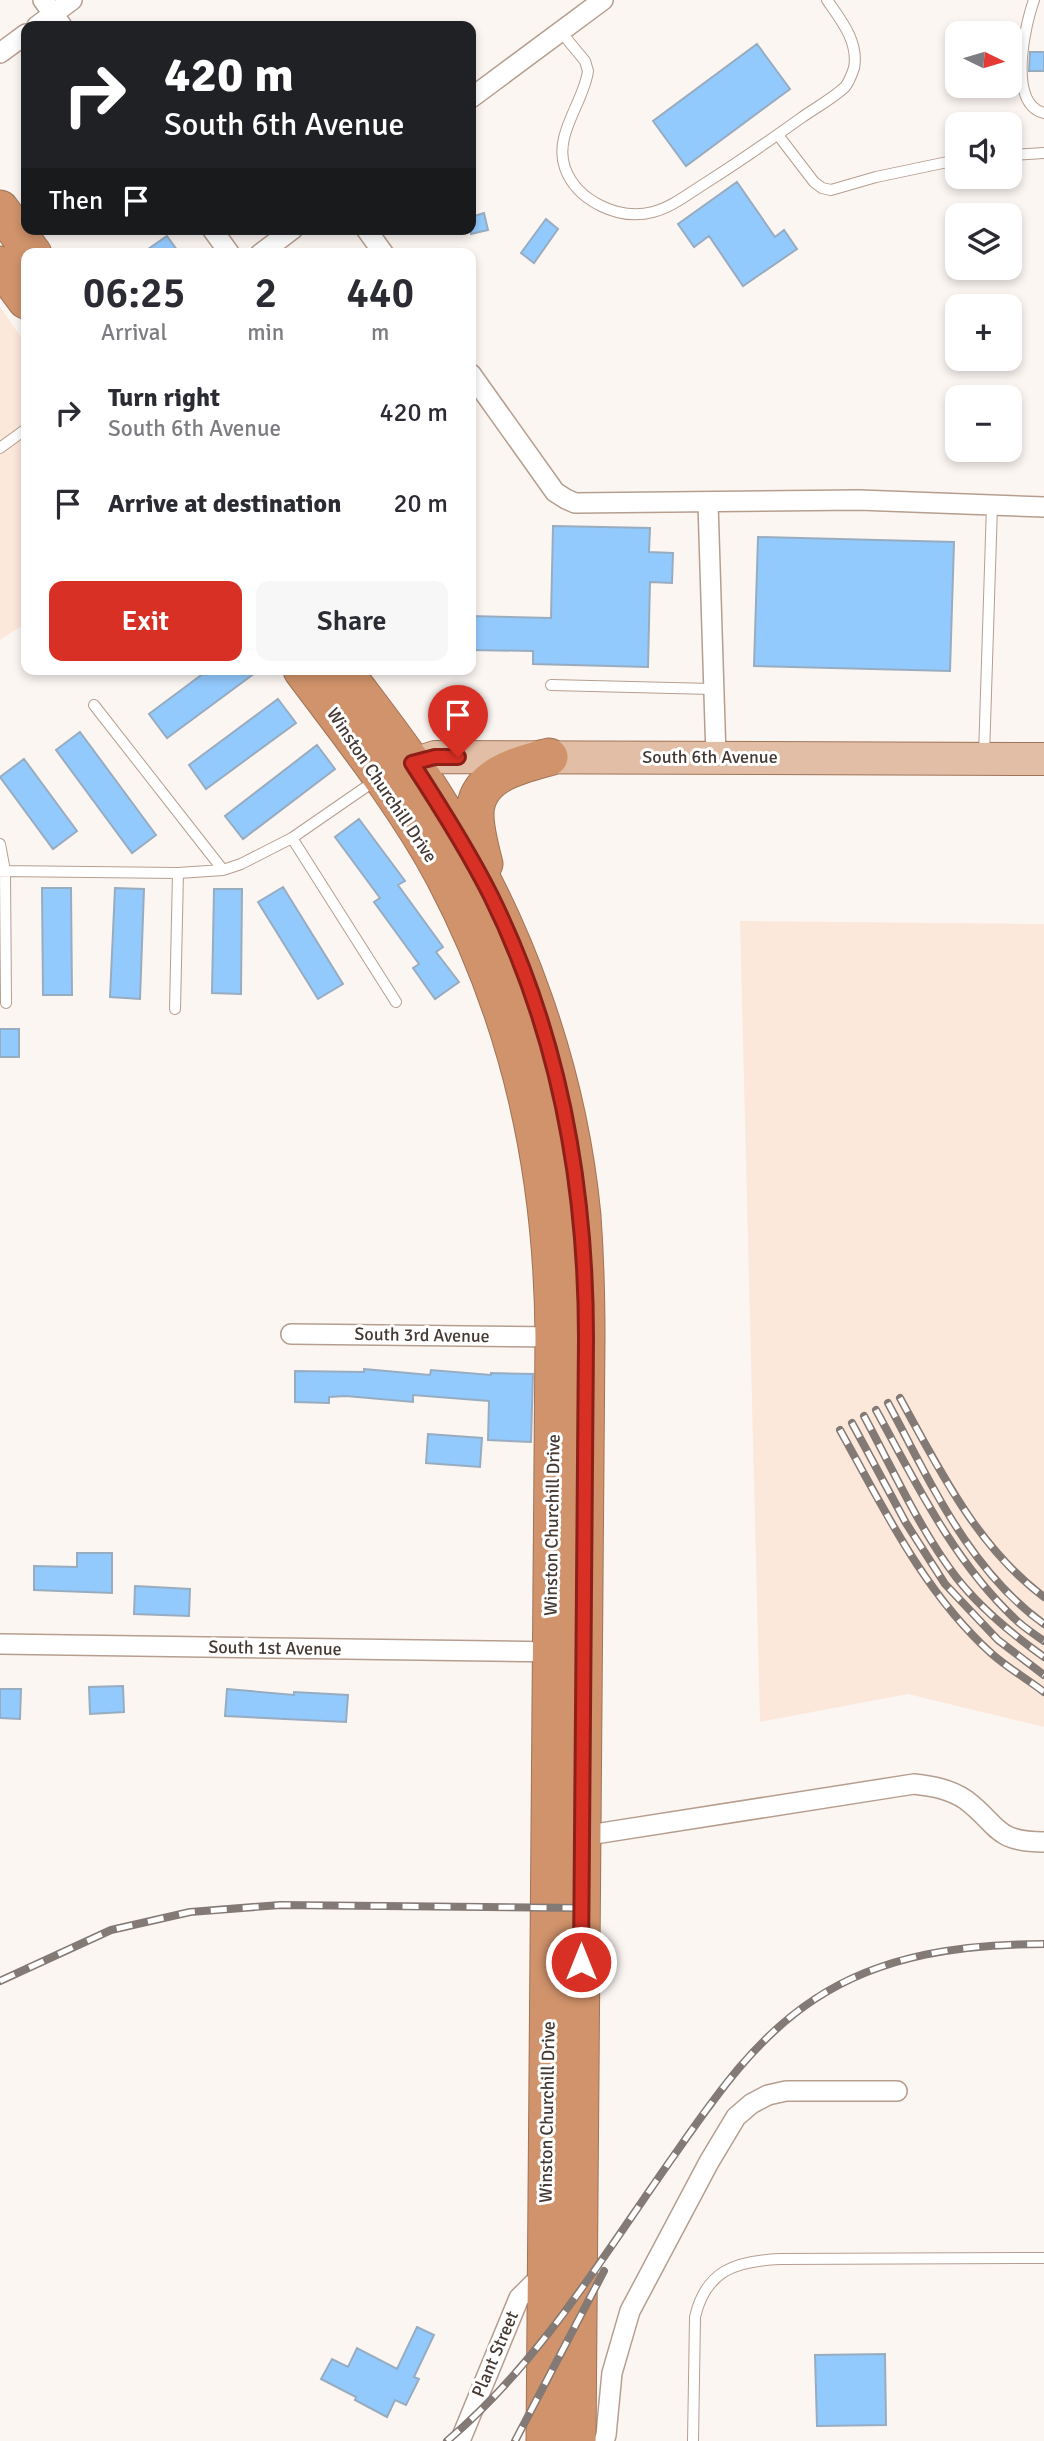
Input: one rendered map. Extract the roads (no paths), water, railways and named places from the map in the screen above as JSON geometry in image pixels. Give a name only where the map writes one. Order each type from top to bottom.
[{"type":"highway","points":[[0,209],[29,248]]},
{"type":"highway","points":[[0,265],[21,293]]},
{"type":"highway","name":"Winston Churchill Drive","points":[[307,675],[458,835],[491,896],[518,957],[540,1019],[572,1148],[586,1280],[570,1337],[562,2283],[577,2441]]},
{"type":"highway","name":"Winston Churchill Drive","points":[[346,675],[396,770],[414,825],[478,944],[513,1042],[543,1171],[554,1284],[570,1337]]},
{"type":"highway","points":[[491,896],[476,826],[477,801],[494,778],[508,769],[549,757]]},
{"type":"highway","name":"Winston Churchill Drive","points":[[545,2441],[562,2283],[582,1836],[567,1653]]},
{"type":"main road","name":"South 6th Avenue","points":[[396,770],[435,757],[1044,759]]},
{"type":"street","points":[[53,13],[72,0]]},
{"type":"street","points":[[476,94],[603,0]]},
{"type":"street","points":[[0,53],[21,38]]},
{"type":"street","points":[[268,248],[285,235]]},
{"type":"street","points":[[476,381],[555,492],[575,503],[859,500],[1044,507]]},
{"type":"street","points":[[708,503],[716,757]]},
{"type":"street","name":"South 3rd Avenue","points":[[291,1334],[570,1337]]},
{"type":"street","name":"South 1st Avenue","points":[[0,1644],[567,1653]]},
{"type":"street","points":[[582,1836],[914,1784],[935,1787],[966,1801],[1006,1837],[1027,1842],[1044,1842]]},
{"type":"street","points":[[604,2441],[612,2373],[630,2311],[709,2162],[736,2117],[751,2104],[768,2095],[786,2091],[897,2091]]},
{"type":"street","name":"Plant Street","points":[[460,2441],[519,2298],[533,2284],[562,2283]]},
{"type":"lane","points":[[561,32],[585,61],[588,71],[565,137],[565,168],[576,186],[591,200],[609,211],[632,215],[651,213],[669,206],[778,135],[849,81],[854,67],[854,48],[844,23],[828,0]]},
{"type":"lane","points":[[1034,0],[1023,42],[1023,92],[1037,111],[1044,113]]},
{"type":"lane","points":[[778,135],[814,182],[831,190],[945,163]]},
{"type":"lane","points":[[1022,154],[1044,153]]},
{"type":"lane","points":[[0,448],[21,433]]},
{"type":"lane","points":[[984,759],[992,505]]},
{"type":"lane","points":[[551,685],[712,689]]},
{"type":"lane","points":[[94,705],[223,870]]},
{"type":"lane","points":[[3,871],[178,873],[223,870],[241,864],[292,838],[396,770]]},
{"type":"lane","points":[[292,838],[396,1002]]},
{"type":"lane","points":[[0,844],[6,1003]]},
{"type":"lane","points":[[175,1009],[178,873]]},
{"type":"lane","points":[[693,2441],[695,2317],[706,2288],[718,2275],[733,2266],[756,2260],[780,2259],[1044,2258]]},
{"type":"railway","points":[[900,1398],[945,1479],[979,1531],[1020,1577],[1044,1597]]},
{"type":"railway","points":[[888,1403],[936,1494],[973,1551],[994,1578],[1044,1624]]},
{"type":"railway","points":[[876,1410],[937,1520],[972,1571],[1014,1618],[1044,1641]]},
{"type":"railway","points":[[864,1416],[918,1519],[956,1577],[997,1620],[1044,1657]]},
{"type":"railway","points":[[852,1423],[906,1523],[945,1584],[998,1640],[1044,1675]]},
{"type":"railway","points":[[840,1430],[907,1549],[946,1604],[992,1654],[1044,1692]]},
{"type":"railway","points":[[0,1981],[111,1930],[190,1912],[280,1905],[581,1908]]},
{"type":"railway","points":[[447,2441],[480,2411],[539,2345],[717,2096],[752,2053],[792,2015],[841,1984],[868,1971],[897,1962],[984,1946],[1044,1944]]},
{"type":"railway","points":[[515,2441],[604,2271]]}]
